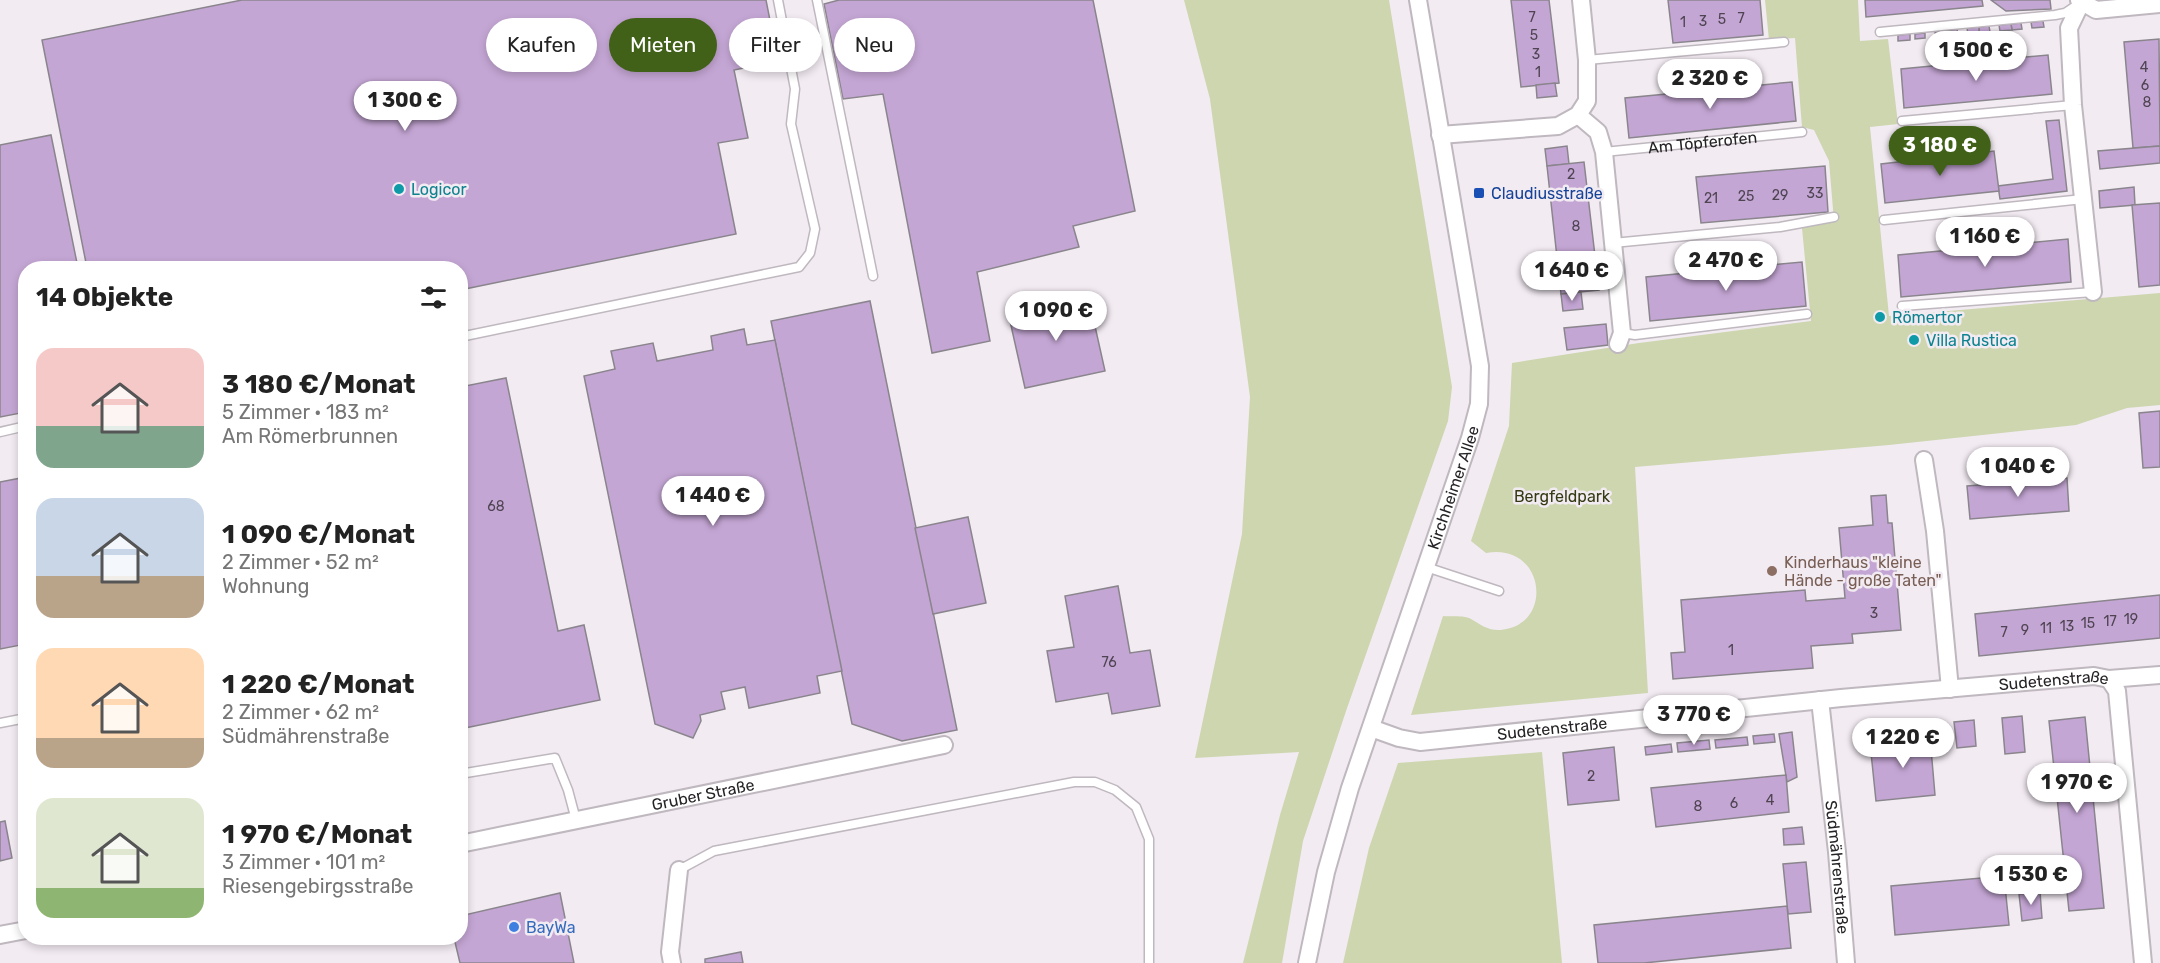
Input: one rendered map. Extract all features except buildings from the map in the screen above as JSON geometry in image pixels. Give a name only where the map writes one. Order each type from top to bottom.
[{"type":"street","name":"Kirchheimer Allee","points":[[1307,963],[1326,872],[1350,788],[1470,438],[1479,404],[1480,366],[1418,0]]},
{"type":"street","points":[[1440,135],[1558,126],[1578,115],[1587,101],[1587,60],[1581,0]]},
{"type":"street","points":[[2093,292],[2073,105],[2069,28],[2080,1],[2096,9],[2160,4]]},
{"type":"street","points":[[1578,115],[1599,132],[1604,152],[1620,338]]},
{"type":"street","points":[[1924,460],[1935,531],[1950,689]]},
{"type":"street","name":"Sudetenstraße","points":[[1371,728],[1399,738],[1420,742],[1820,700],[2094,676],[2109,680],[2160,675]]},
{"type":"street","points":[[2109,680],[2117,692],[2143,963]]},
{"type":"street","name":"Südmährenstraße","points":[[1820,700],[1837,852],[1846,963]]},
{"type":"street","name":"Gruber Straße","points":[[468,842],[944,745]]},
{"type":"street","points":[[672,963],[670,952],[679,870]]},
{"type":"street","points":[[0,935],[18,932]]},
{"type":"lane","points":[[468,335],[799,267],[810,253],[815,229],[791,124],[795,89],[778,0]]},
{"type":"lane","points":[[817,0],[873,276]]},
{"type":"lane","points":[[1880,32],[2055,15],[2065,13],[2080,1]]},
{"type":"lane","points":[[1587,60],[1784,42]]},
{"type":"lane","points":[[1902,121],[2073,105]]},
{"type":"lane","name":"Am Töpferofen","points":[[1604,152],[1802,132]]},
{"type":"lane","points":[[1884,220],[2083,199]]},
{"type":"lane","points":[[1613,243],[1780,227],[1834,217]]},
{"type":"lane","points":[[1902,306],[2093,292]]},
{"type":"lane","points":[[1620,338],[1635,334],[1807,314]]},
{"type":"lane","points":[[0,432],[18,428]]},
{"type":"lane","points":[[1426,567],[1498,591]]},
{"type":"lane","points":[[0,723],[18,720]]},
{"type":"lane","points":[[468,773],[555,758],[568,790],[576,820]]},
{"type":"lane","points":[[679,870],[714,851],[1074,782],[1095,782],[1115,790],[1136,807],[1149,839],[1149,963]]},
{"type":"green space","points":[[1184,0],[1389,0],[1452,387],[1448,421],[1303,841],[1282,963],[1243,963],[1280,815],[1299,752],[1195,758],[1242,534],[1250,397],[1210,99]]},
{"type":"green space","name":"Bergfeldpark","points":[[1765,0],[1858,0],[1860,41],[1888,39],[1898,124],[1870,127],[1889,316],[2160,293],[2160,405],[2127,408],[2076,425],[1889,445],[1635,467],[1648,693],[1411,715],[1443,616],[1468,618],[1489,629],[1501,630],[1518,625],[1530,614],[1536,601],[1536,586],[1531,571],[1521,560],[1506,553],[1486,553],[1471,541],[1509,426],[1512,363],[1639,343],[1811,321],[1802,228],[1834,221],[1829,161],[1814,130],[1802,127],[1795,38],[1769,40]]},
{"type":"green space","points":[[1542,752],[1562,963],[1343,963],[1369,848],[1398,763]]},
{"type":"place","name":"Logicor","points":[[399,189]]},
{"type":"place","name":"Claudiusstraße","points":[[1479,193]]},
{"type":"place","name":"Römertor","points":[[1880,317]]},
{"type":"place","name":"Villa Rustica","points":[[1914,340]]},
{"type":"place","name":"Kinderhaus \"kleine Hände - große Taten\"","points":[[1772,571]]},
{"type":"place","name":"BayWa","points":[[514,927]]}]
